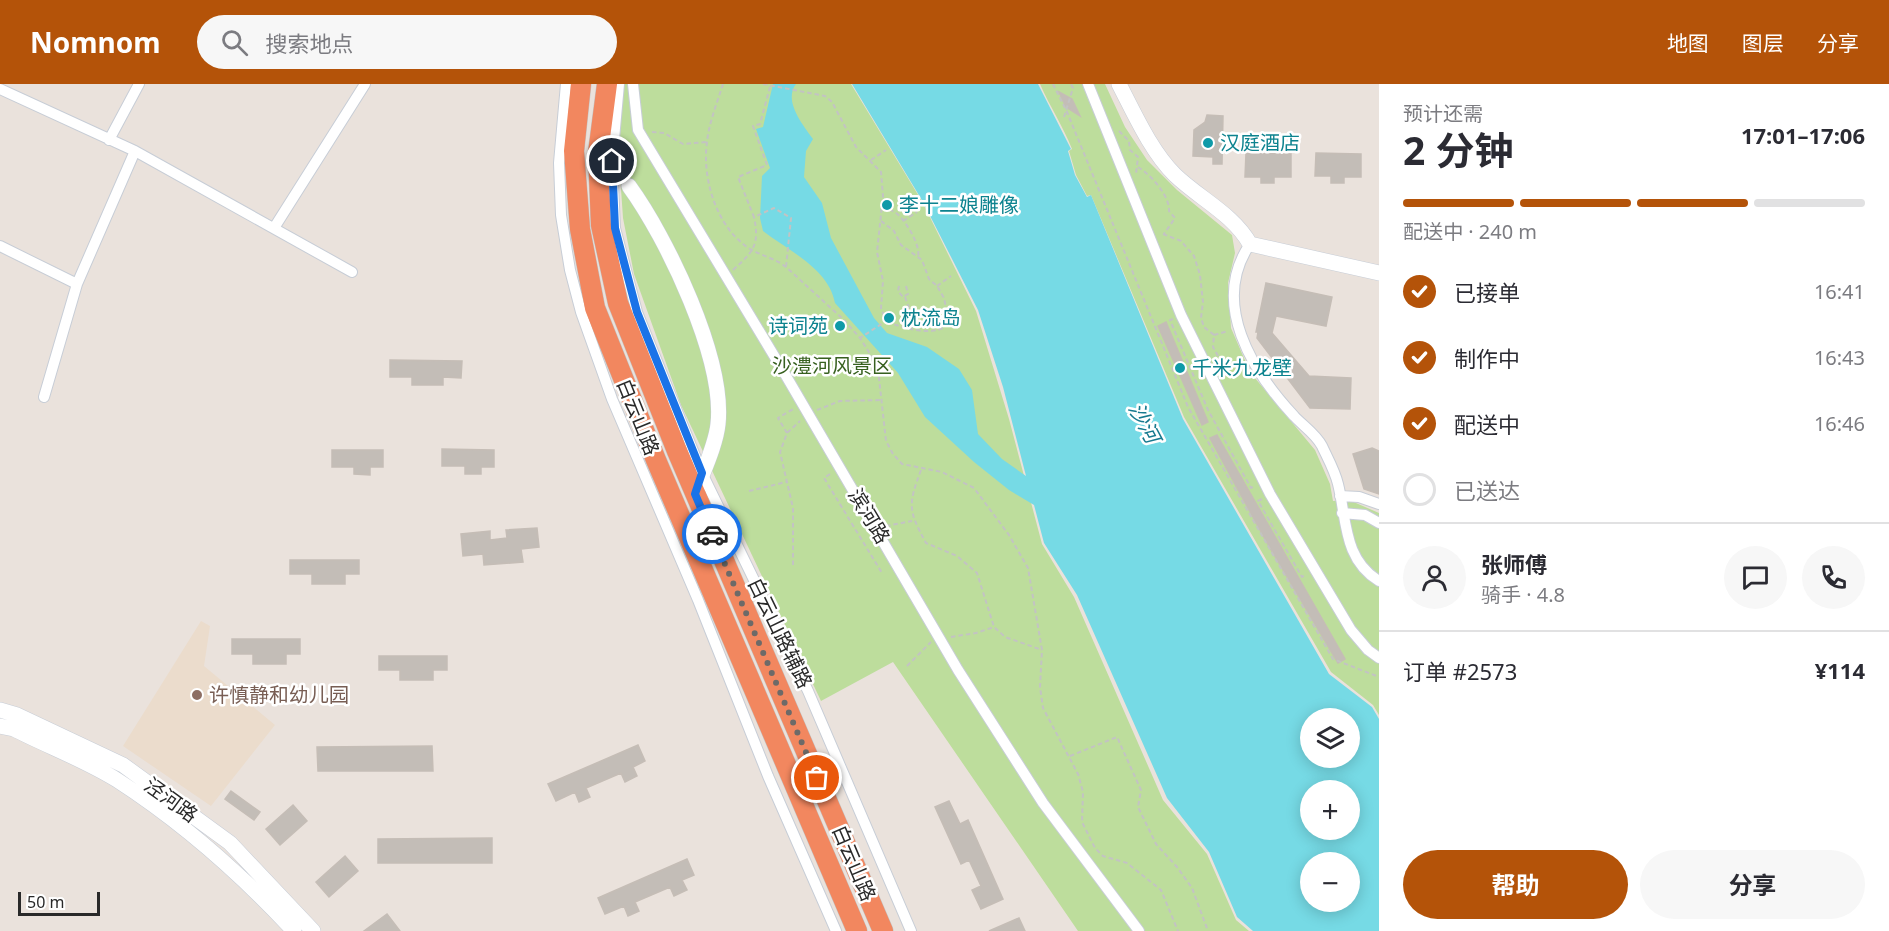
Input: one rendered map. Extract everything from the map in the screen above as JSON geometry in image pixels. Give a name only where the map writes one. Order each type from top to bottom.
[{"type":"highway","name":"白云山路","points":[[581,84],[574,151],[580,229],[595,308],[656,460],[857,931]]},
{"type":"highway","name":"白云山路","points":[[615,86],[598,153],[601,225],[618,303],[695,494],[883,931]]},
{"type":"street","points":[[109,140],[139,84]]},
{"type":"street","points":[[274,228],[365,84]]},
{"type":"street","points":[[566,84],[560,163],[561,215],[570,270],[581,312],[612,399],[698,600],[720,661],[768,776],[836,931]]},
{"type":"street","name":"滨河路","points":[[633,84],[638,130],[727,276],[958,670],[1043,803],[1138,931]]},
{"type":"street","points":[[1088,84],[1181,315],[1270,494],[1350,630],[1379,658]]},
{"type":"street","points":[[1119,84],[1144,132],[1174,174],[1242,228],[1250,244]]},
{"type":"street","name":"白云山路辅路","points":[[615,86],[612,161],[615,228],[637,312],[702,473],[807,691],[911,931]]},
{"type":"street","points":[[0,88],[135,152],[352,272]]},
{"type":"street","points":[[44,398],[77,284],[135,152]]},
{"type":"street","points":[[629,186],[676,269],[714,366],[718,425],[695,494]]},
{"type":"street","points":[[1250,244],[1379,273]]},
{"type":"street","points":[[1250,244],[1243,255],[1235,285],[1238,327],[1260,376],[1320,442],[1338,482],[1345,530],[1356,560],[1379,581]]},
{"type":"street","points":[[0,246],[77,284]]},
{"type":"street","points":[[1340,496],[1359,496],[1379,504]]},
{"type":"street","points":[[1342,513],[1365,515],[1379,523]]},
{"type":"street","name":"泾河路","points":[[0,710],[17,715],[123,765],[230,843],[314,931]]},
{"type":"street","name":"泾河路","points":[[0,726],[14,729],[115,779],[195,837],[247,881],[294,931]]},
{"type":"path","points":[[723,84],[706,142],[711,195],[734,236],[752,251],[774,257],[862,337],[875,368],[886,441],[893,454],[902,464],[942,472],[974,488],[1004,526],[1028,568],[1042,650],[1040,687],[1043,708],[1070,756],[1083,792],[1082,822],[1095,848],[1103,856],[1127,863],[1161,890],[1178,931]]},
{"type":"path","points":[[763,84],[825,96],[832,102],[856,147],[881,172],[882,207],[877,252],[883,281],[881,308],[886,321],[900,327],[936,332],[945,327],[948,317],[944,298],[937,286],[929,279],[922,260],[901,245],[894,231],[881,220]]},
{"type":"path","points":[[1053,84],[1188,407],[1333,659],[1379,676]]},
{"type":"path","points":[[1064,117],[1073,88],[1071,84]]},
{"type":"path","points":[[727,276],[752,251],[758,235],[754,217],[738,177],[767,165],[753,126],[760,124],[770,86]]},
{"type":"path","points":[[638,130],[664,133],[684,144],[706,142]]},
{"type":"path","points":[[871,160],[886,150]]},
{"type":"path","points":[[1138,167],[1151,176],[1175,218],[1163,234]]},
{"type":"path","points":[[882,207],[896,213],[903,221],[918,246],[918,256]]},
{"type":"path","points":[[754,217],[774,208],[791,218],[786,267]]},
{"type":"path","points":[[903,221],[917,213]]},
{"type":"path","points":[[1148,234],[1163,234],[1180,241],[1194,256],[1200,275],[1203,302],[1201,318],[1204,327],[1214,335]]},
{"type":"path","points":[[937,286],[951,276]]},
{"type":"path","points":[[899,286],[900,296],[905,297]]},
{"type":"path","points":[[906,286],[908,294],[905,297],[913,319],[910,328]]},
{"type":"path","points":[[1170,320],[1208,410],[1251,488]]},
{"type":"path","points":[[862,337],[886,321]]},
{"type":"path","points":[[1214,335],[1238,327]]},
{"type":"path","points":[[1214,335],[1213,347],[1227,372],[1219,393]]},
{"type":"path","points":[[787,433],[778,418],[805,409],[840,402],[881,400]]},
{"type":"path","points":[[793,565],[793,508],[780,452],[787,433],[805,409]]},
{"type":"path","points":[[840,468],[824,478],[882,573]]},
{"type":"path","points":[[921,469],[913,491],[910,513],[926,543],[957,556],[977,573],[994,627],[1005,637],[1042,650]]},
{"type":"path","points":[[749,491],[786,482]]},
{"type":"path","points":[[1258,501],[1302,577]]},
{"type":"path","points":[[1070,756],[1117,737],[1141,790],[1138,807],[1155,844],[1177,867],[1192,888],[1208,931]]},
{"type":"shaded area","name":"许慎静和幼儿园","points":[[201,621],[210,626],[204,666],[275,725],[211,806],[123,746]]},
{"type":"green space","name":"沙澧河风景区","points":[[611,84],[851,84],[923,203],[976,311],[1009,419],[1042,544],[1074,597],[1163,800],[1207,854],[1236,920],[1249,931],[1078,931],[893,662],[821,701],[681,405],[634,274],[623,218],[619,160],[622,93]]},
{"type":"green space","points":[[1040,84],[1105,84],[1125,127],[1147,160],[1177,190],[1232,235],[1235,253],[1228,283],[1231,328],[1250,372],[1315,450],[1330,484],[1333,501],[1349,500],[1379,513],[1379,715],[1373,705],[1331,672],[1184,417],[1091,195],[1087,196],[1076,175],[1069,151],[1072,149]]},
{"type":"water","name":"沙河","points":[[773,84],[796,84],[792,98],[793,105],[813,139],[806,151],[804,177],[822,203],[831,238],[874,318],[887,333],[927,347],[959,369],[972,390],[978,434],[1002,459],[1026,476],[1003,387],[978,310],[923,202],[852,84],[1038,84],[1071,149],[1068,151],[1075,175],[1087,197],[1091,195],[1183,419],[1329,674],[1372,707],[1379,719],[1379,931],[1253,931],[1237,917],[1209,852],[1167,798],[1077,595],[1044,543],[1034,505],[1009,490],[974,462],[925,417],[898,373],[835,303],[825,280],[806,262],[763,231],[760,218],[762,176],[770,168],[756,129],[763,127]]},
{"type":"building","points":[[1059,92],[1072,99],[1080,116],[1066,107]]},
{"type":"building","name":"汉庭酒店","points":[[1207,115],[1223,116],[1222,164],[1213,164],[1213,157],[1193,156],[1194,130],[1205,122]]},
{"type":"building","points":[[1246,153],[1291,154],[1291,177],[1274,177],[1274,183],[1261,183],[1261,177],[1245,177]]},
{"type":"building","points":[[1316,153],[1361,154],[1361,177],[1344,177],[1344,183],[1331,183],[1331,176],[1315,176]]},
{"type":"building","points":[[1266,283],[1332,297],[1326,326],[1276,316],[1272,333],[1309,376],[1351,378],[1350,409],[1310,408],[1257,338],[1258,332],[1256,332]]},
{"type":"building","points":[[1166,322],[1208,422],[1202,425],[1158,326]]},
{"type":"building","points":[[390,360],[462,361],[461,378],[443,377],[443,385],[412,385],[412,377],[390,377]]},
{"type":"building","points":[[1217,435],[1345,659],[1338,663],[1266,541],[1210,438]]},
{"type":"building","points":[[1372,448],[1379,451],[1379,494],[1364,489],[1353,454]]},
{"type":"building","points":[[442,449],[494,450],[494,467],[481,467],[481,474],[465,474],[465,466],[442,466]]},
{"type":"building","points":[[332,450],[383,450],[383,467],[370,467],[370,475],[354,474],[354,467],[332,467]]},
{"type":"building","points":[[537,528],[539,547],[521,549],[523,562],[484,565],[483,554],[463,556],[461,534],[490,531],[490,540],[507,538],[506,530]]},
{"type":"building","points":[[290,560],[359,560],[359,574],[345,574],[345,584],[312,584],[312,574],[290,574]]},
{"type":"building","points":[[232,639],[300,639],[300,654],[286,654],[286,664],[253,664],[253,654],[232,654]]},
{"type":"building","points":[[379,656],[447,656],[447,670],[433,670],[433,680],[400,680],[400,670],[379,670]]},
{"type":"building","points":[[638,745],[645,761],[633,767],[637,776],[625,782],[621,773],[586,788],[590,797],[579,802],[575,792],[556,801],[548,784]]},
{"type":"building","points":[[432,746],[433,771],[318,771],[317,747]]},
{"type":"building","points":[[231,791],[260,812],[254,820],[225,799]]},
{"type":"building","points":[[949,801],[960,824],[968,820],[1003,899],[981,909],[972,890],[981,886],[969,860],[961,864],[935,807]]},
{"type":"building","points":[[293,805],[307,821],[280,845],[266,829]]},
{"type":"building","points":[[492,838],[492,863],[378,863],[378,839]]},
{"type":"building","points":[[345,856],[358,871],[329,897],[316,882]]},
{"type":"building","points":[[687,859],[694,875],[682,880],[687,890],[674,896],[670,887],[635,902],[639,911],[628,916],[624,906],[605,914],[598,898]]},
{"type":"building","points":[[387,914],[400,931],[364,931]]},
{"type":"building","points":[[1019,918],[1025,931],[989,931]]},
{"type":"way so far","points":[[712,534],[817,778]]},
{"type":"place","name":"汉庭酒店","points":[[1208,143]]},
{"type":"place","name":"李十二娘雕像","points":[[887,205]]},
{"type":"place","name":"枕流岛","points":[[889,318]]},
{"type":"place","name":"诗词苑","points":[[840,326]]},
{"type":"place","name":"千米九龙壁","points":[[1180,368]]},
{"type":"place","name":"许慎静和幼儿园","points":[[197,695]]},
{"type":"route","points":[[612,161],[615,228],[637,312],[702,473],[695,494],[712,534]]}]
